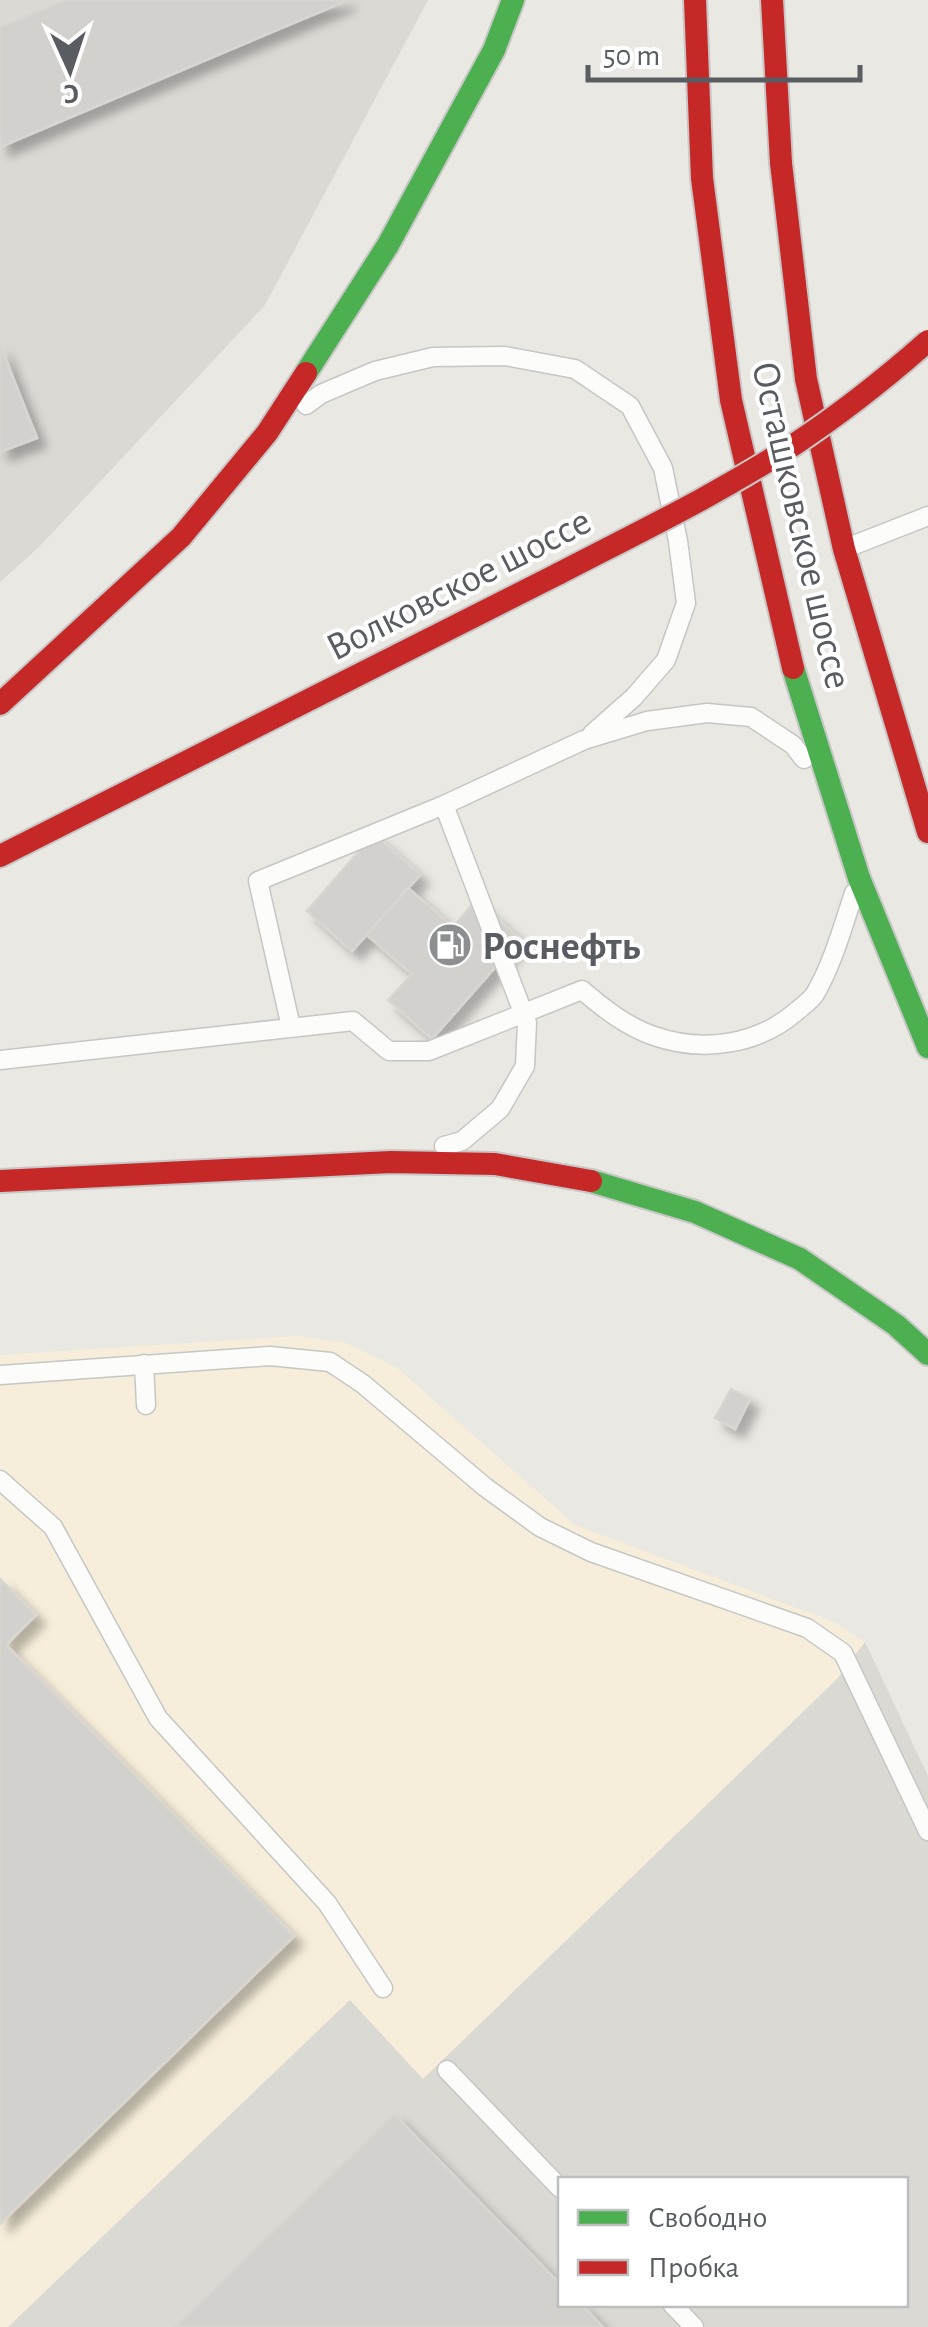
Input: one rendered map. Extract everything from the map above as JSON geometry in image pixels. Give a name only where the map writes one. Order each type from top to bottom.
[{"type":"main road","points":[[0,704],[181,538],[267,433],[388,245],[494,50],[513,0]]},
{"type":"main road","name":"Осташковское шоссе","points":[[695,0],[702,178],[731,400],[787,646],[859,878],[928,1046]]},
{"type":"main road","name":"Осташковское шоссе","points":[[772,0],[781,163],[806,379],[844,550],[928,832]]},
{"type":"main road","name":"Волковское шоссе","points":[[0,856],[689,506],[795,444],[928,341]]},
{"type":"main road","points":[[0,1181],[391,1162],[494,1164],[597,1182],[695,1212],[800,1259],[896,1326],[928,1354]]},
{"type":"lane","points":[[267,433],[321,394],[375,370],[433,356],[505,356],[575,368],[630,406],[663,468],[686,603],[666,660],[634,696],[584,740]]},
{"type":"lane","points":[[844,550],[928,516]]},
{"type":"lane","points":[[291,1027],[258,881],[444,805],[584,740],[647,721],[707,713],[751,716],[793,745],[834,800]]},
{"type":"lane","points":[[391,1162],[462,1141],[500,1109],[525,1066],[527,1024],[444,805]]},
{"type":"lane","points":[[0,1060],[353,1021],[390,1051],[428,1051],[582,990],[605,1010],[652,1036],[698,1046],[747,1040],[784,1023],[813,996],[837,945],[859,878]]},
{"type":"lane","points":[[0,1375],[270,1356],[330,1362],[363,1384],[485,1487],[540,1527],[591,1552],[808,1628],[843,1652],[928,1831]]},
{"type":"lane","points":[[144,1364],[146,1405]]},
{"type":"lane","points":[[0,1480],[54,1527],[158,1718],[326,1902],[383,1988]]},
{"type":"lane","points":[[446,2070],[558,2186]]},
{"type":"lane","points":[[675,2307],[694,2327]]},
{"type":"shaded area","points":[[0,0],[428,0],[265,305],[39,547],[0,582]]},
{"type":"shaded area","points":[[297,1336],[346,1343],[396,1367],[575,1525],[834,1622],[865,1642],[837,1679],[423,2079],[350,2001],[8,2327],[0,2327],[0,1355]]},
{"type":"shaded area","points":[[865,1642],[928,1776],[928,2327],[8,2327],[350,2000],[423,2079],[837,1679]]},
{"type":"building","points":[[65,0],[348,0],[0,147],[0,27]]},
{"type":"building","points":[[0,345],[37,438],[0,452]]},
{"type":"building","points":[[374,834],[420,875],[352,951],[307,911]]},
{"type":"building","points":[[408,888],[453,927],[476,900],[520,939],[432,1039],[388,1000],[412,974],[367,935]]},
{"type":"building","points":[[731,1389],[750,1399],[735,1429],[715,1418]]},
{"type":"building","points":[[0,1579],[36,1615],[6,1645],[294,1936],[0,2224]]},
{"type":"building","points":[[394,2114],[558,2282],[558,2307],[584,2307],[603,2327],[175,2327]]},
{"type":"traffic: fast","points":[[306,373],[388,245],[494,50],[513,0]]},
{"type":"traffic: fast","points":[[793,668],[859,878],[928,1047]]},
{"type":"traffic: fast","points":[[591,1181],[695,1212],[800,1259],[896,1325],[928,1354]]},
{"type":"traffic: jam","points":[[695,0],[702,178],[731,400],[793,668]]},
{"type":"traffic: jam","points":[[772,0],[781,163],[806,379],[844,549],[928,832]]},
{"type":"traffic: jam","points":[[560,573],[767,462],[847,408],[928,341]]},
{"type":"traffic: jam","points":[[0,704],[181,537],[267,433],[306,373]]},
{"type":"traffic: jam","points":[[0,856],[560,573]]},
{"type":"traffic: jam","points":[[0,1181],[391,1162],[495,1164],[591,1181]]},
{"type":"place","name":"Роснефть","points":[[450,945]]}]
